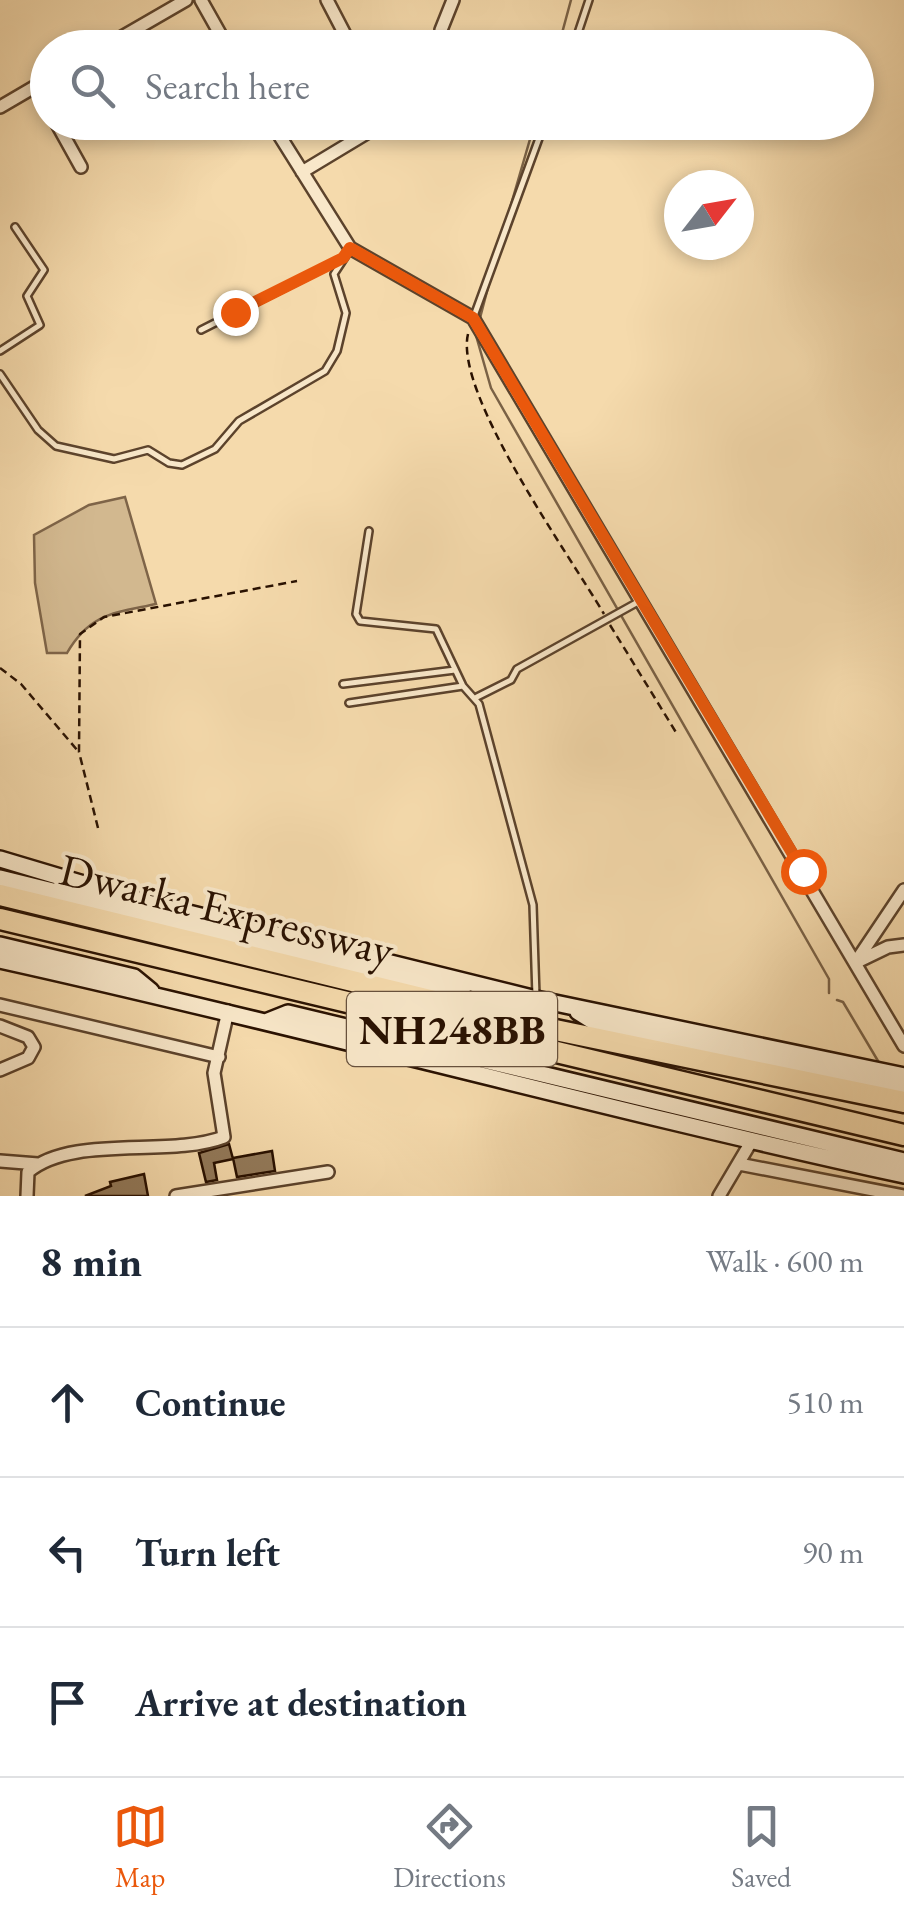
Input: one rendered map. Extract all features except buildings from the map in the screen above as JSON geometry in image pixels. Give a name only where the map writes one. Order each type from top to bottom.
[{"type":"highway","name":"Dwarka Expressway","points":[[0,895],[536,1026],[904,1102]]},
{"type":"highway","name":"Dwarka Expressway","points":[[0,919],[904,1135]]},
{"type":"main road","points":[[0,859],[144,902],[536,999],[891,1073]]},
{"type":"main road","points":[[0,878],[442,987],[483,986]]},
{"type":"main road","points":[[0,946],[134,977],[154,994]]},
{"type":"main road","points":[[0,960],[228,1011],[470,1076],[904,1175]]},
{"type":"main road","points":[[566,1005],[598,1024],[904,1091]]},
{"type":"main road","points":[[268,1022],[288,1014],[614,1095],[904,1161]]},
{"type":"street","points":[[134,30],[186,0]]},
{"type":"street","points":[[202,0],[218,30]]},
{"type":"street","points":[[327,0],[343,30]]},
{"type":"street","points":[[442,30],[453,0]]},
{"type":"street","points":[[0,106],[30,90]]},
{"type":"street","points":[[66,140],[81,168]]},
{"type":"street","points":[[282,140],[347,253],[473,318],[904,1046]]},
{"type":"street","points":[[302,172],[355,140]]},
{"type":"street","points":[[855,963],[904,890]]},
{"type":"street","points":[[855,963],[904,944]]},
{"type":"street","points":[[0,1004],[219,1056]]},
{"type":"street","points":[[0,1160],[38,1164],[93,1152],[176,1146],[224,1137],[215,1082],[228,1011]]},
{"type":"street","points":[[0,1026],[28,1037],[34,1047],[20,1064],[0,1070]]},
{"type":"street","points":[[718,1196],[750,1142]]},
{"type":"street","points":[[27,1196],[25,1181],[38,1164]]},
{"type":"street","points":[[739,1164],[904,1196]]},
{"type":"street","points":[[176,1196],[240,1190],[328,1172]]},
{"type":"lane","points":[[579,30],[589,0]]},
{"type":"lane","points":[[473,318],[538,140]]},
{"type":"lane","points":[[0,351],[40,325],[27,296],[44,270],[15,227]]},
{"type":"lane","points":[[201,330],[347,253]]},
{"type":"lane","points":[[0,374],[38,430],[56,446],[114,459],[148,450],[169,464],[182,465],[215,449],[239,421],[312,381],[333,362],[346,309],[334,274],[347,253]]},
{"type":"lane","points":[[369,531],[356,614],[367,624],[436,629],[463,686],[476,698],[532,905],[536,999]]},
{"type":"lane","points":[[476,698],[511,680],[517,669],[598,629],[641,601]]},
{"type":"lane","points":[[343,684],[455,670]]},
{"type":"lane","points":[[350,703],[463,686]]},
{"type":"path","points":[[473,318],[465,344],[466,369],[486,419],[677,734]]},
{"type":"path","points":[[98,828],[80,752],[80,634],[104,617],[297,582]]},
{"type":"path","points":[[0,668],[21,684],[80,752]]},
{"type":"shaded area","points":[[125,497],[156,604],[105,617],[85,630],[67,653],[47,653],[35,583],[34,535],[89,505]]},
{"type":"waterway","points":[[563,30],[571,0]]},
{"type":"waterway","points":[[508,215],[530,140]]},
{"type":"waterway","points":[[480,318],[491,276]]},
{"type":"waterway","points":[[475,332],[491,388],[829,979],[829,993]]},
{"type":"waterway","points":[[837,1000],[843,1002],[881,1066]]},
{"type":"route","points":[[235,312],[343,258],[350,248],[473,318],[803,871]]}]
